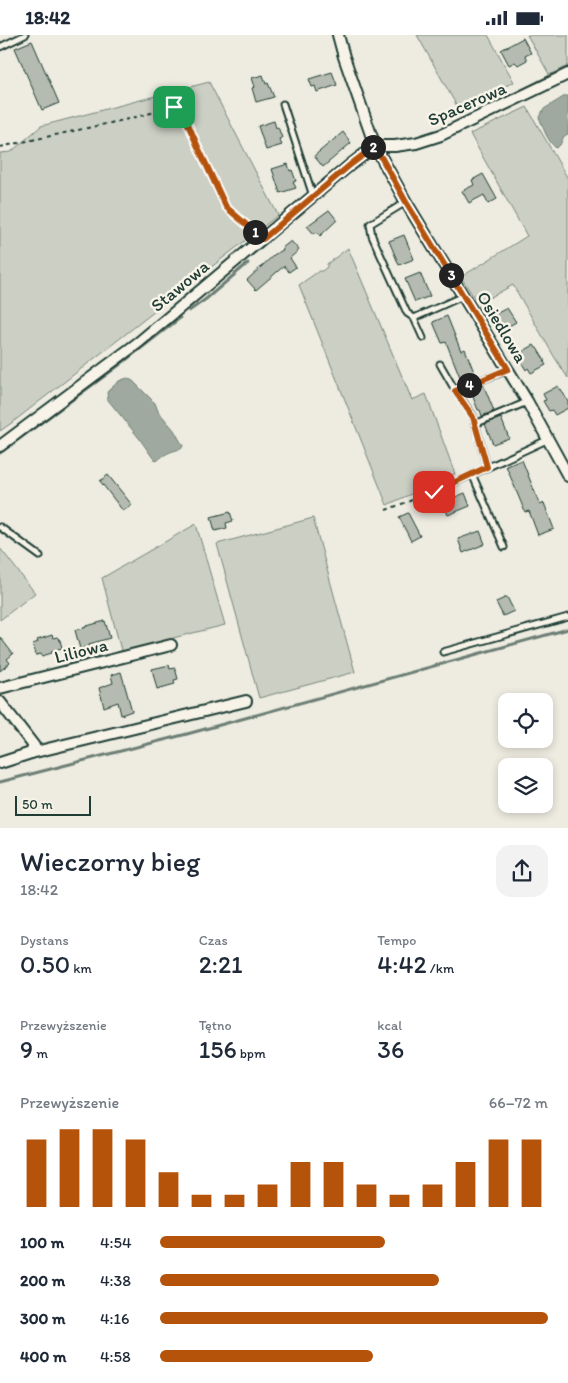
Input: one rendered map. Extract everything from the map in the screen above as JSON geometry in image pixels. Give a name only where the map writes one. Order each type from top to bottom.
[{"type":"street","name":"Osiedlowa","points":[[338,35],[375,146],[406,202],[527,401],[568,475]]},
{"type":"street","name":"Spacerowa","points":[[375,146],[416,143],[441,135],[568,74]]},
{"type":"street","name":"Stawowa","points":[[0,446],[139,342],[375,146]]},
{"type":"street","name":"Liliowa","points":[[0,688],[171,645]]},
{"type":"street","points":[[0,763],[31,753],[246,701]]},
{"type":"street","points":[[0,702],[34,746],[31,753]]},
{"type":"lane","points":[[0,47],[25,35]]},
{"type":"lane","points":[[283,104],[313,196]]},
{"type":"lane","points":[[406,202],[370,224],[372,236],[399,296],[407,313],[414,318],[423,338]]},
{"type":"lane","points":[[414,318],[464,296]]},
{"type":"lane","points":[[440,364],[455,391],[473,417],[487,467]]},
{"type":"lane","points":[[455,391],[508,369]]},
{"type":"lane","points":[[475,424],[527,401]]},
{"type":"lane","points":[[434,492],[549,439]]},
{"type":"lane","points":[[472,474],[504,547]]},
{"type":"lane","points":[[0,527],[40,556]]},
{"type":"lane","points":[[443,652],[568,617]]},
{"type":"path","points":[[0,147],[174,107],[184,115],[226,207],[263,239]]},
{"type":"path","points":[[386,510],[434,492]]},
{"type":"shaded area","points":[[417,35],[488,35],[514,82],[458,108]]},
{"type":"shaded area","points":[[527,35],[568,35],[568,70],[549,80],[549,74]]},
{"type":"shaded area","points":[[209,82],[278,215],[0,431],[0,153],[11,152],[41,126]]},
{"type":"shaded area","points":[[568,96],[568,134],[564,136],[560,145],[556,148],[548,138],[539,117],[544,109]]},
{"type":"shaded area","points":[[527,107],[568,179],[568,378],[513,285],[478,304],[461,277],[527,236],[470,134]]},
{"type":"shaded area","points":[[348,248],[412,400],[426,394],[455,474],[387,505],[299,285],[319,271],[322,271],[327,267],[327,264]]},
{"type":"shaded area","points":[[127,378],[133,381],[155,403],[158,411],[174,430],[183,446],[181,449],[162,456],[157,461],[108,400],[107,392],[119,381]]},
{"type":"shaded area","points":[[313,518],[355,672],[259,698],[217,544]]},
{"type":"shaded area","points":[[196,524],[225,625],[173,638],[173,641],[122,654],[102,578]]},
{"type":"shaded area","points":[[0,548],[35,593],[0,620]]},
{"type":"building","points":[[523,38],[531,53],[525,56],[527,60],[518,65],[515,62],[509,65],[501,50]]},
{"type":"building","points":[[32,41],[59,103],[42,110],[15,48]]},
{"type":"building","points":[[332,72],[337,85],[317,92],[315,86],[312,87],[309,79]]},
{"type":"building","points":[[263,75],[274,97],[256,102],[252,88],[255,87],[252,78]]},
{"type":"building","points":[[274,121],[282,138],[279,139],[282,145],[266,150],[258,126]]},
{"type":"building","points":[[343,132],[351,143],[323,167],[314,156]]},
{"type":"building","points":[[288,164],[296,181],[293,182],[296,188],[280,193],[272,169]]},
{"type":"building","points":[[483,174],[497,199],[488,204],[484,195],[469,203],[462,191],[474,185],[472,180]]},
{"type":"building","points":[[329,210],[337,220],[320,236],[317,232],[314,234],[307,226]]},
{"type":"building","points":[[404,235],[414,259],[399,265],[389,241]]},
{"type":"building","points":[[291,241],[299,250],[290,258],[296,267],[289,272],[284,266],[256,290],[247,280]]},
{"type":"building","points":[[420,273],[430,296],[415,302],[405,279]]},
{"type":"building","points":[[507,308],[516,322],[502,330],[494,315]]},
{"type":"building","points":[[447,316],[461,351],[465,349],[476,377],[466,381],[464,375],[460,377],[446,342],[442,343],[433,322]]},
{"type":"building","points":[[534,345],[546,365],[531,373],[528,368],[526,370],[520,360],[523,358],[520,353]]},
{"type":"building","points":[[483,384],[494,411],[482,416],[470,389]]},
{"type":"building","points":[[558,386],[568,402],[568,408],[555,415],[552,410],[549,411],[543,401],[546,400],[543,394]]},
{"type":"building","points":[[501,418],[509,438],[493,444],[485,424]]},
{"type":"building","points":[[522,460],[540,505],[544,503],[554,529],[538,535],[529,511],[525,512],[506,466]]},
{"type":"building","points":[[108,475],[132,505],[123,511],[100,481]]},
{"type":"building","points":[[465,493],[470,506],[448,515],[443,502]]},
{"type":"building","points":[[230,512],[233,521],[226,523],[227,528],[215,531],[211,517]]},
{"type":"building","points":[[408,513],[420,536],[411,541],[399,517]]},
{"type":"building","points":[[480,531],[485,544],[463,553],[458,539]]},
{"type":"building","points":[[507,597],[514,611],[503,616],[496,602]]},
{"type":"building","points":[[105,621],[110,638],[89,644],[90,646],[80,649],[75,630]]},
{"type":"building","points":[[52,635],[53,638],[57,637],[60,640],[62,648],[42,656],[41,654],[36,655],[33,644],[38,642],[37,640]]},
{"type":"building","points":[[0,637],[13,654],[7,659],[10,663],[0,671]]},
{"type":"building","points":[[169,665],[170,669],[175,668],[178,679],[174,680],[175,684],[157,689],[152,669]]},
{"type":"building","points":[[121,672],[132,711],[121,715],[118,702],[104,707],[99,688],[113,683],[111,675]]},
{"type":"waterway","points":[[494,104],[568,67]]},
{"type":"waterway","points":[[189,311],[248,263]]},
{"type":"waterway","points":[[0,453],[180,318]]},
{"type":"waterway","points":[[0,782],[187,734],[568,629]]},
{"type":"route","points":[[174,107],[184,115],[226,207],[263,239],[375,146],[406,202],[508,369],[455,391],[473,417],[487,467],[434,492]]}]
